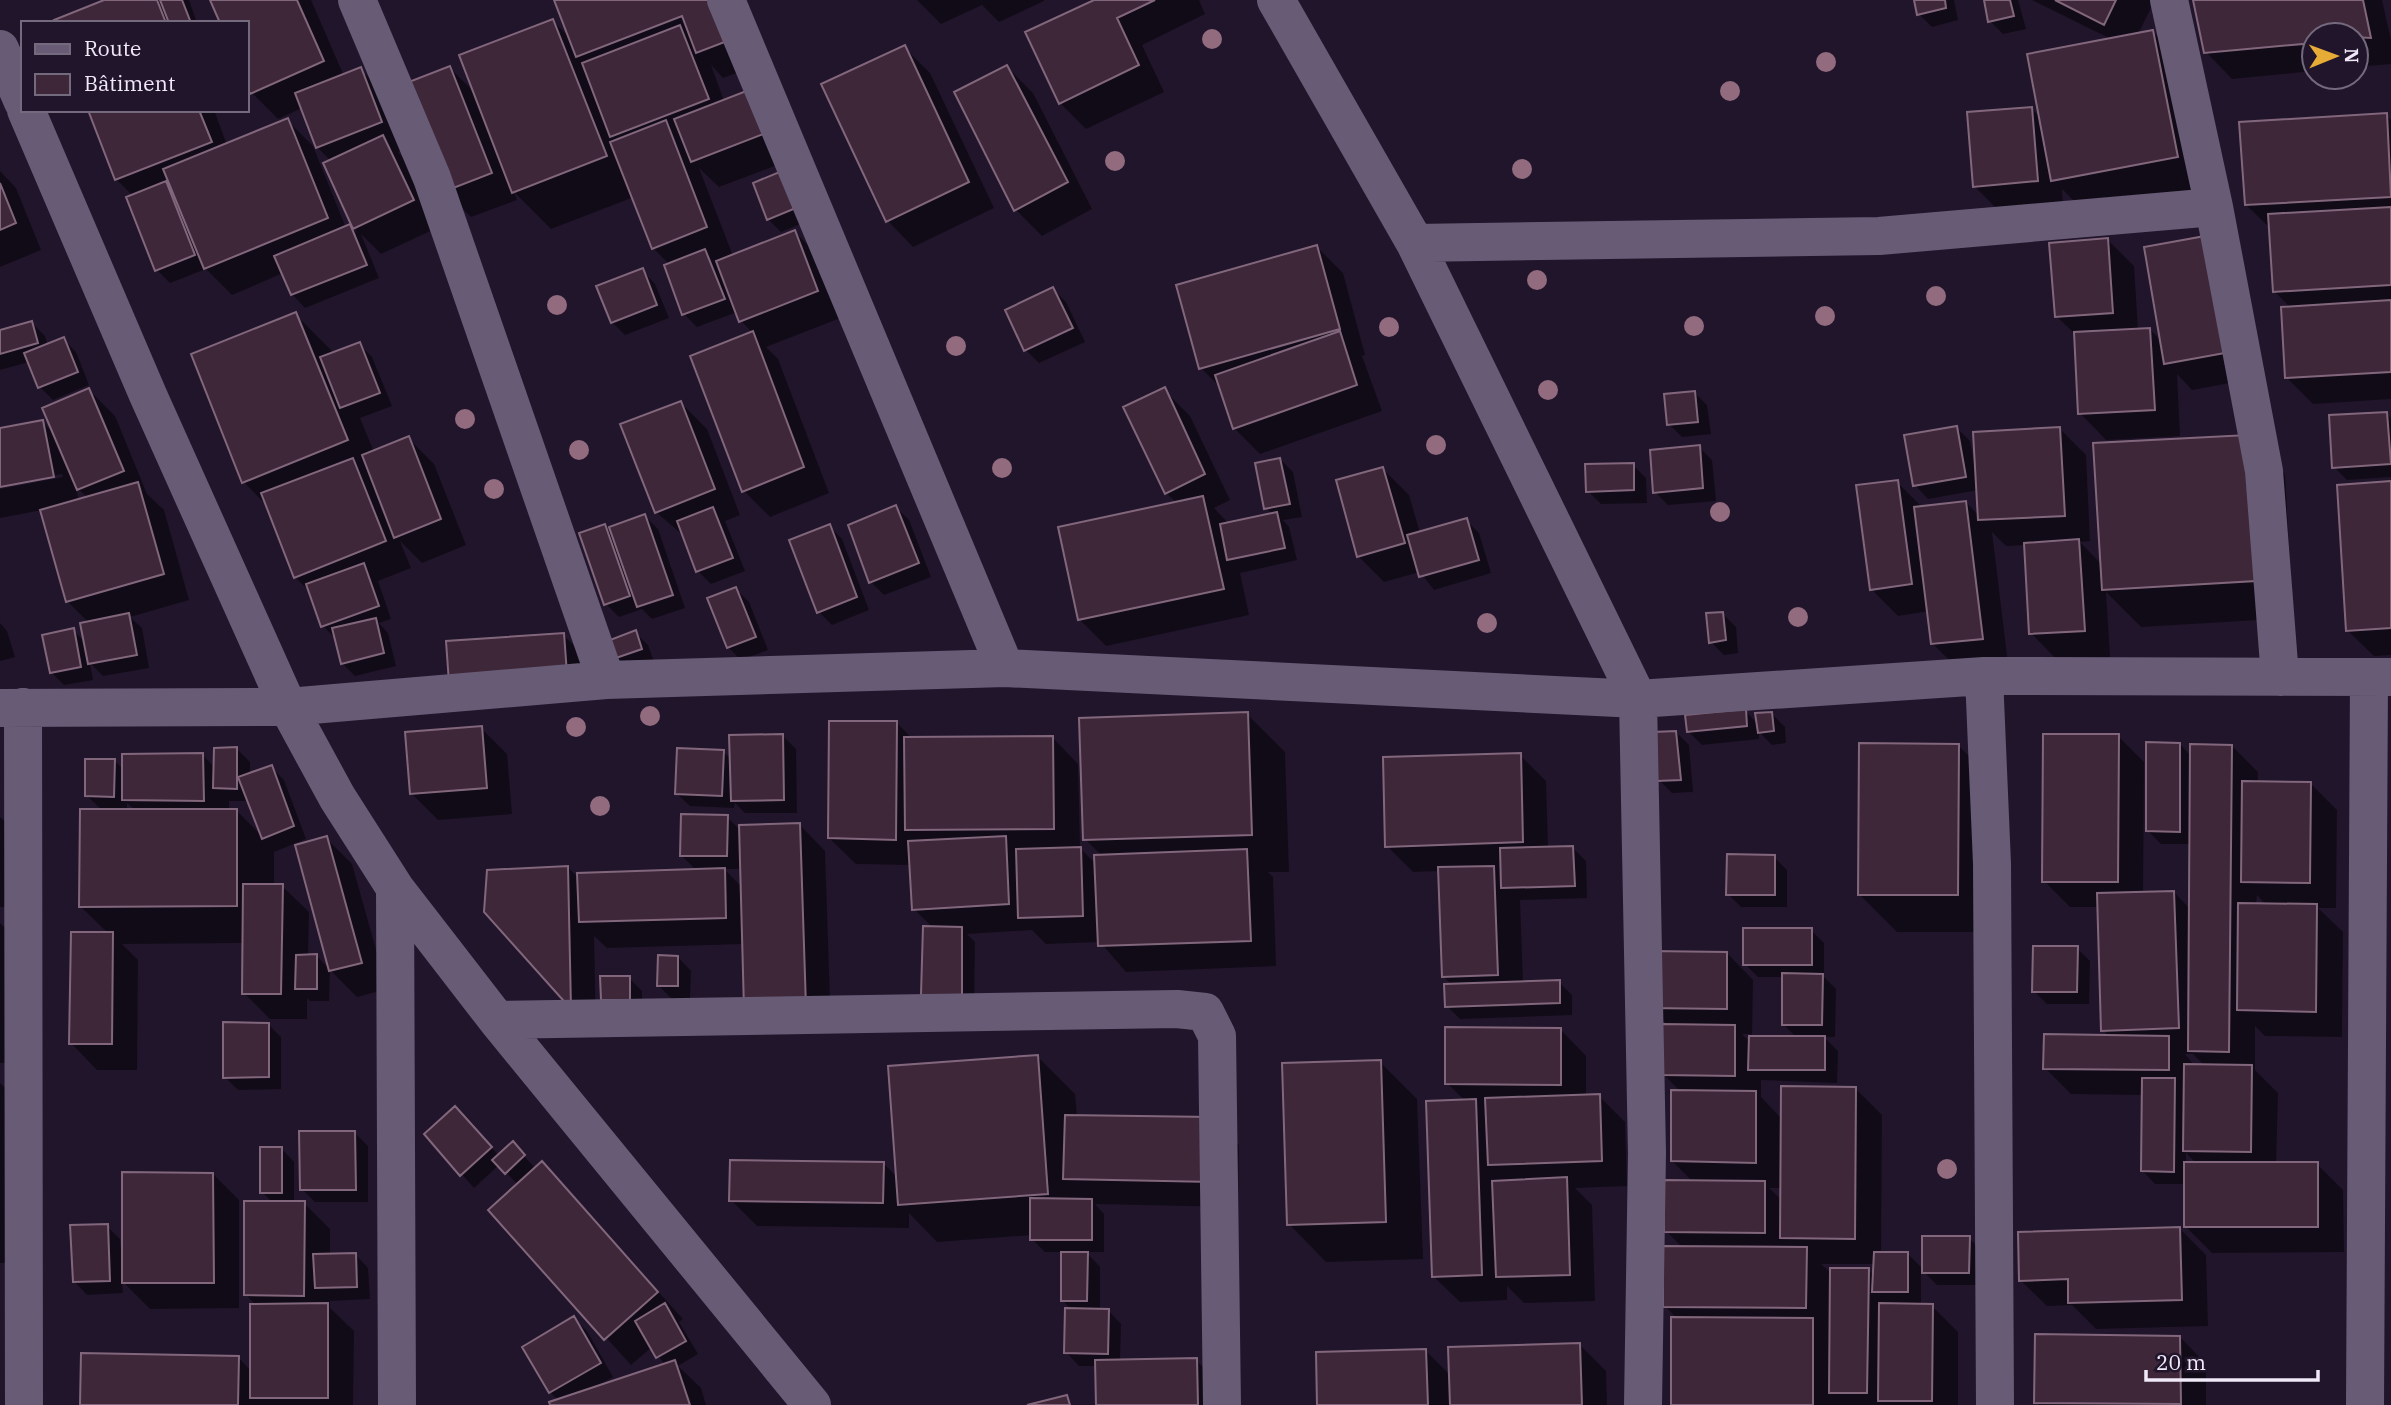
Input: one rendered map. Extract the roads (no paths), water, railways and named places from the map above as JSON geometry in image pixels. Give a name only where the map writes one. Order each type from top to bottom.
[{"type":"street","points":[[357,0],[432,178],[606,680]]},
{"type":"street","points":[[726,0],[1005,668]]},
{"type":"street","points":[[1276,0],[1415,243],[1638,699],[1647,1153],[1643,1405]]},
{"type":"street","points":[[2169,0],[2214,207],[2264,471],[2280,677]]},
{"type":"street","points":[[0,49],[21,97]]},
{"type":"street","points":[[27,112],[148,395],[288,707],[337,797],[395,888],[497,1020],[812,1405]]},
{"type":"street","points":[[1415,243],[1880,236],[2214,207]]},
{"type":"street","points":[[24,1405],[11,707],[288,707],[606,680],[1005,668],[1638,699],[1984,676],[2380,678],[2365,1405]]},
{"type":"street","points":[[1984,676],[1992,864],[1995,1405]]},
{"type":"street","points":[[395,888],[397,1405]]},
{"type":"street","points":[[497,1020],[1177,1009],[1205,1012],[1217,1037],[1222,1405]]}]
